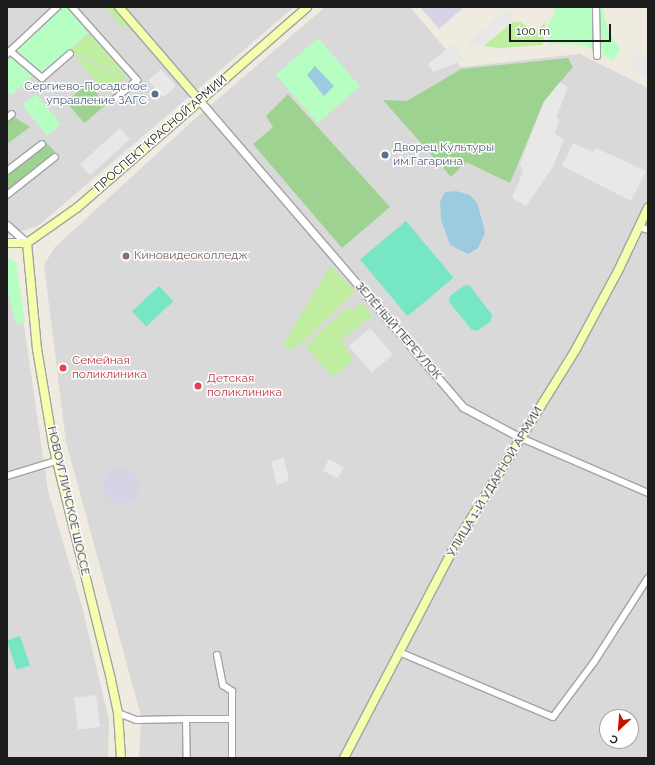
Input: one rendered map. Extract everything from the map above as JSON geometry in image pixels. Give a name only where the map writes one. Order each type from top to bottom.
[{"type":"main road","points":[[119,7],[199,100]]},
{"type":"main road","name":"ПРОСПЕКТ КРАСНОЙ АРМИИ","points":[[27,243],[78,208],[199,100],[307,7]]},
{"type":"main road","name":"УЛИЦА 1-Й УДАРНОЙ АРМИИ","points":[[344,758],[459,538],[598,310],[644,228],[648,208]]},
{"type":"main road","points":[[7,243],[27,243]]},
{"type":"main road","name":"НОВОУГЛИЧСКОЕ ШОССЕ","points":[[27,243],[37,349],[56,461],[118,713],[121,758]]},
{"type":"street","points":[[57,7],[8,52],[42,78],[70,54]]},
{"type":"street","points":[[72,7],[137,80],[115,99]]},
{"type":"street","points":[[596,7],[597,56]]},
{"type":"street","name":"ЗЕЛЁНЫЙ ПЕРЕУЛОК","points":[[199,100],[463,407],[521,438],[648,493]]},
{"type":"street","points":[[7,171],[42,144]]},
{"type":"street","points":[[7,195],[55,157]]},
{"type":"street","points":[[7,226],[27,243]]},
{"type":"street","points":[[7,476],[56,461]]},
{"type":"street","points":[[399,652],[553,717],[594,662],[648,578]]},
{"type":"street","points":[[217,655],[222,685],[232,691],[232,758]]},
{"type":"street","points":[[118,713],[136,720],[232,719]]},
{"type":"street","points":[[186,719],[188,758]]},
{"type":"shaded area","points":[[7,7],[294,7],[38,226],[7,236]]},
{"type":"shaded area","points":[[325,7],[410,7],[461,67],[580,54],[648,88],[648,758],[139,758],[141,716],[66,442],[44,265],[55,247],[197,117]]},
{"type":"shaded area","points":[[420,7],[464,7],[439,29]]},
{"type":"shaded area","points":[[507,8],[515,18],[485,43],[471,47],[468,42]]},
{"type":"shaded area","points":[[453,44],[464,60],[433,72],[428,64]]},
{"type":"shaded area","points":[[637,52],[648,57],[648,76],[630,68]]},
{"type":"shaded area","points":[[161,69],[176,86],[163,98],[148,80]]},
{"type":"shaded area","points":[[560,82],[568,87],[556,118],[559,119],[555,134],[564,139],[553,167],[526,206],[512,198],[523,172],[520,163],[544,102]]},
{"type":"shaded area","points":[[120,128],[130,139],[90,175],[80,164]]},
{"type":"shaded area","points":[[573,143],[592,152],[596,148],[646,171],[631,201],[562,166]]},
{"type":"shaded area","points":[[7,262],[15,264],[48,491],[83,610],[109,721],[108,758],[7,758]]},
{"type":"shaded area","points":[[370,328],[393,354],[372,373],[349,346]]},
{"type":"shaded area","points":[[284,457],[289,481],[277,485],[271,462]]},
{"type":"shaded area","points":[[329,459],[344,467],[338,478],[323,470]]},
{"type":"shaded area","points":[[125,468],[134,473],[138,479],[138,493],[134,499],[125,504],[117,504],[108,499],[104,493],[103,482],[108,473],[114,469]]},
{"type":"shaded area","points":[[96,695],[100,727],[78,729],[74,698]]},
{"type":"green space","points":[[62,7],[66,7],[88,33],[41,75],[12,51]]},
{"type":"green space","points":[[105,7],[115,7],[129,23],[123,28]]},
{"type":"green space","points":[[552,7],[603,7],[608,31],[620,49],[614,61],[583,45],[548,44],[547,26],[556,12]]},
{"type":"green space","points":[[513,22],[521,22],[533,33],[546,22],[543,45],[501,48],[483,46]]},
{"type":"green space","points":[[89,34],[128,76],[68,52]]},
{"type":"green space","points":[[318,38],[360,86],[318,123],[276,75]]},
{"type":"green space","points":[[12,57],[34,75],[11,95],[7,91],[7,61]]},
{"type":"green space","points":[[75,57],[127,77],[107,94]]},
{"type":"green space","points":[[568,58],[573,67],[544,101],[510,183],[466,162],[451,177],[383,100],[407,101],[461,69]]},
{"type":"green space","points":[[88,83],[106,104],[84,123],[66,102]]},
{"type":"green space","points":[[36,94],[61,124],[47,135],[22,106]]},
{"type":"green space","points":[[288,94],[390,207],[342,248],[253,144],[273,127],[266,116]]},
{"type":"green space","points":[[14,117],[30,127],[7,144],[7,122]]},
{"type":"green space","points":[[46,142],[56,153],[7,192],[7,175]]},
{"type":"green space","points":[[406,221],[454,278],[408,316],[360,260]]},
{"type":"green space","points":[[7,258],[16,262],[25,322],[16,324],[7,289]]},
{"type":"green space","points":[[330,266],[355,291],[303,342],[291,350],[283,345]]},
{"type":"green space","points":[[465,285],[470,286],[492,315],[491,321],[477,331],[472,330],[449,302],[450,296]]},
{"type":"green space","points":[[159,286],[173,301],[146,327],[132,311]]},
{"type":"green space","points":[[362,302],[372,316],[341,340],[353,360],[333,377],[305,346],[348,307],[352,311]]},
{"type":"green space","points":[[20,636],[30,665],[17,670],[7,640]]},
{"type":"water","points":[[315,66],[334,86],[324,96],[307,75]]},
{"type":"water","points":[[456,191],[470,195],[477,203],[485,233],[478,248],[468,254],[450,245],[441,220],[440,202],[445,192]]},
{"type":"place","name":"Сергиево-Посадское управление ЗАГС","points":[[155,94]]},
{"type":"place","name":"Дворец Культуры им.Гагарина","points":[[385,155]]},
{"type":"place","name":"Киновидеоколледж","points":[[126,256]]},
{"type":"place","name":"Семейная поликлиника","points":[[63,368]]},
{"type":"place","name":"Детская поликлиника","points":[[198,386]]}]
